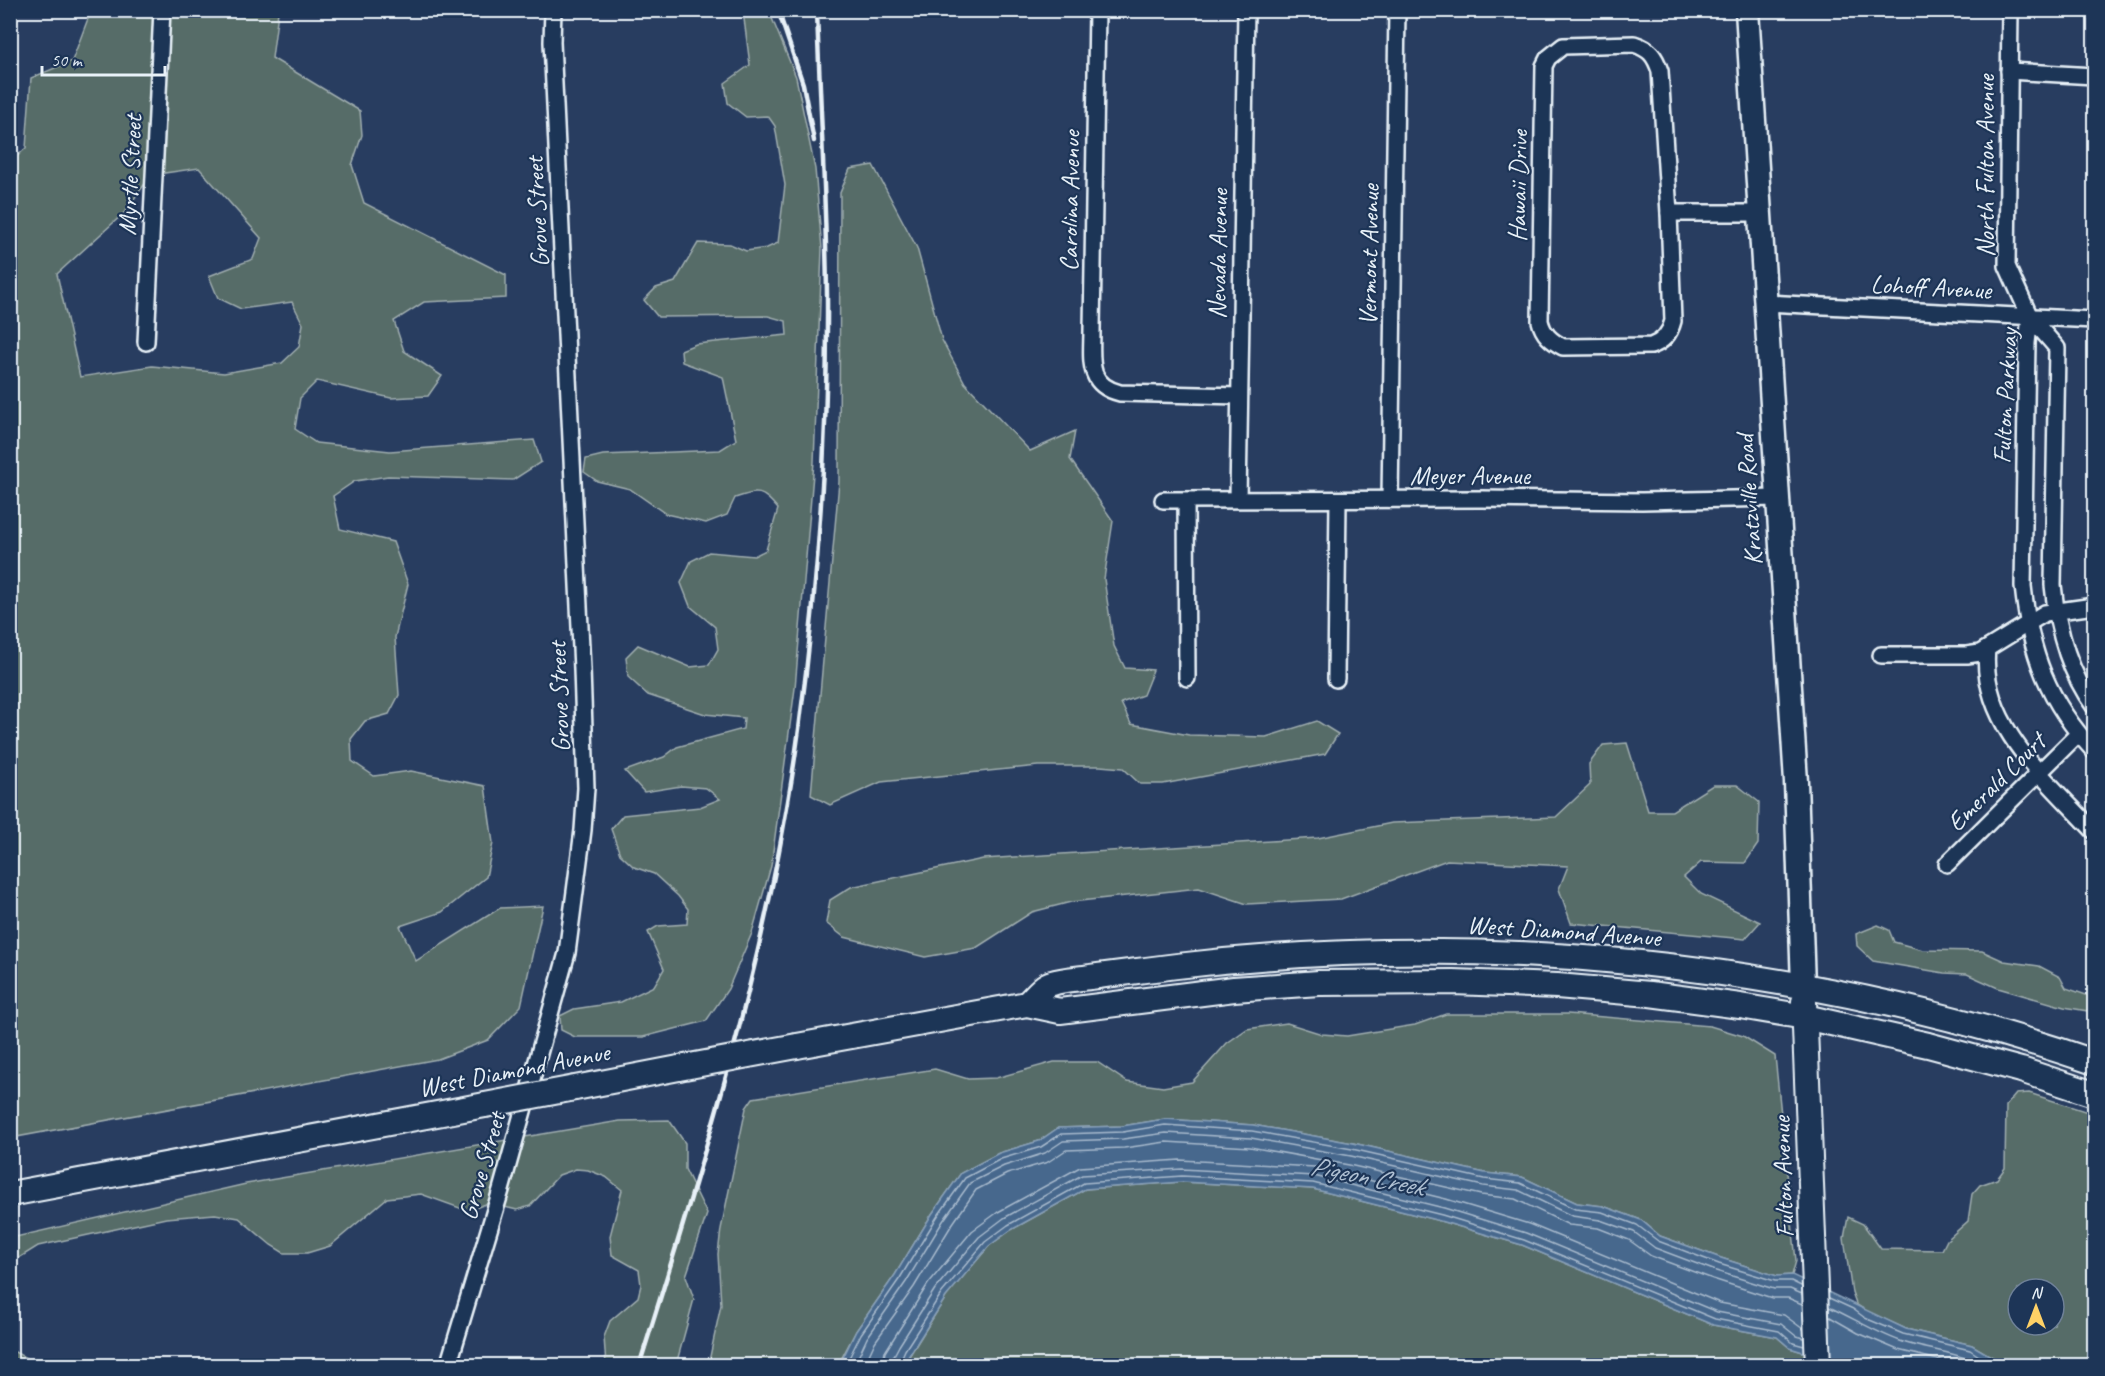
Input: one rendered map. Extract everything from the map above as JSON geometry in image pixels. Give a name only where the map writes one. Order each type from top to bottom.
[{"type":"main road","name":"Kratzville Road","points":[[1747,10],[1796,782],[1803,986]]},
{"type":"main road","name":"West Diamond Avenue","points":[[1027,1004],[1050,983],[1212,962],[1382,952],[1468,952],[1592,958],[1704,970],[1803,986],[1949,1018],[2062,1050],[2094,1062]]},
{"type":"main road","name":"West Diamond Avenue","points":[[10,1194],[1027,1004],[1060,1011],[1234,989],[1319,983],[1453,981],[1557,986],[1650,994],[1740,1006],[1805,1017],[1928,1045],[2021,1070],[2094,1094]]},
{"type":"main road","name":"Fulton Avenue","points":[[1803,986],[1818,1365]]},
{"type":"street","name":"Myrtle Street","points":[[146,342],[162,10]]},
{"type":"street","name":"Grove Street","points":[[448,1365],[501,1190],[564,963],[575,903],[583,830],[586,788],[582,669],[552,42],[553,10]]},
{"type":"street","name":"Carolina Avenue","points":[[1097,10],[1092,369],[1098,382],[1104,388],[1120,393],[1239,396]]},
{"type":"street","name":"Nevada Avenue","points":[[1238,499],[1246,10]]},
{"type":"street","name":"Vermont Avenue","points":[[1390,499],[1396,10]]},
{"type":"street","name":"North Fulton Avenue","points":[[2010,10],[2007,266],[2030,317]]},
{"type":"street","name":"Hawaii Drive","points":[[1634,44],[1645,47],[1655,58],[1660,71],[1670,213],[1673,321],[1662,341],[1638,348],[1573,348],[1556,344],[1545,334],[1540,321],[1543,72],[1548,58],[1558,49],[1574,45],[1634,44]]},
{"type":"street","points":[[2009,71],[2094,76]]},
{"type":"street","points":[[1670,213],[1760,213]]},
{"type":"street","name":"Lohoff Avenue","points":[[1765,303],[2094,320]]},
{"type":"street","name":"Fulton Parkway","points":[[2030,317],[2057,348],[2053,585],[2056,612],[2078,680],[2094,706]]},
{"type":"street","name":"Fulton Parkway","points":[[2030,317],[2027,343],[2023,586],[2028,624],[2050,693],[2078,734],[2094,751]]},
{"type":"street","name":"Meyer Avenue","points":[[1163,500],[1653,501],[1777,498]]},
{"type":"street","points":[[1336,679],[1338,500]]},
{"type":"street","points":[[1186,501],[1187,678]]},
{"type":"street","points":[[1881,656],[1980,653],[2045,613],[2094,606]]},
{"type":"street","points":[[1986,649],[1985,660],[1994,705],[2020,750],[2094,831]]},
{"type":"street","name":"Emerald Court","points":[[1947,864],[2078,734]]},
{"type":"green space","points":[[98,11],[278,12],[272,58],[360,111],[362,135],[352,165],[364,203],[506,275],[506,298],[424,302],[394,321],[404,351],[442,376],[428,396],[391,398],[317,381],[300,398],[295,429],[316,443],[390,451],[534,440],[541,462],[513,480],[388,476],[355,481],[333,496],[340,529],[393,542],[408,584],[395,637],[399,695],[389,714],[365,721],[351,739],[352,761],[374,776],[411,771],[485,786],[493,843],[486,877],[442,912],[400,926],[416,961],[500,908],[543,906],[521,1006],[488,1040],[438,1059],[11,1138],[11,162],[26,148],[31,78],[72,61],[89,16]],"holes":[[[199,168],[261,238],[253,259],[209,276],[218,298],[241,309],[292,302],[303,324],[299,347],[282,363],[224,373],[152,366],[80,377],[57,274],[124,213],[151,175]]]},
{"type":"green space","points":[[743,11],[769,11],[796,77],[815,169],[822,249],[814,462],[795,688],[771,866],[752,933],[728,989],[706,1021],[643,1037],[575,1037],[561,1030],[560,1016],[574,1009],[621,1002],[654,986],[664,969],[648,932],[658,926],[687,924],[688,909],[678,896],[654,874],[634,867],[620,854],[611,829],[623,815],[700,807],[720,799],[706,788],[681,786],[644,792],[625,771],[664,757],[677,747],[743,729],[744,718],[705,714],[648,695],[628,677],[626,657],[638,645],[690,667],[709,665],[718,649],[715,627],[690,606],[681,583],[691,561],[709,552],[754,556],[766,550],[778,509],[764,495],[755,493],[735,498],[727,515],[706,523],[666,514],[630,489],[597,481],[584,472],[586,459],[603,455],[720,450],[736,440],[723,377],[682,362],[681,350],[696,344],[787,335],[786,321],[768,316],[658,317],[644,300],[656,288],[675,282],[698,243],[730,244],[746,251],[767,248],[778,243],[785,185],[775,126],[768,116],[746,117],[728,103],[725,83],[750,65]]},
{"type":"green space","points":[[873,165],[917,248],[942,340],[965,383],[1030,451],[1075,431],[1070,459],[1113,521],[1104,579],[1114,646],[1125,668],[1153,670],[1143,695],[1121,703],[1131,724],[1189,735],[1266,737],[1317,721],[1338,734],[1325,754],[1163,784],[1140,784],[1123,768],[1038,766],[881,782],[830,805],[811,795],[839,482],[840,193],[850,169]]},
{"type":"green space","points":[[1627,743],[1648,811],[1672,811],[1713,785],[1737,785],[1759,802],[1758,844],[1745,863],[1701,862],[1684,877],[1701,894],[1760,922],[1745,939],[1571,923],[1559,889],[1568,866],[1447,860],[1341,899],[1247,904],[1199,888],[1071,902],[1032,912],[976,948],[925,957],[844,937],[826,923],[830,900],[851,887],[983,859],[1318,838],[1392,823],[1556,817],[1590,785],[1589,764],[1603,745]]},
{"type":"green space","points":[[1878,925],[1889,930],[1894,942],[1923,950],[1982,951],[2004,961],[2039,966],[2060,977],[2066,988],[2094,996],[2094,1012],[2064,1007],[1998,988],[1967,974],[1944,973],[1873,961],[1857,946],[1856,934]]},
{"type":"green space","points":[[1446,1014],[1568,1014],[1710,1026],[1743,1036],[1775,1056],[1796,1261],[1792,1275],[1777,1276],[1660,1236],[1641,1220],[1603,1206],[1577,1203],[1522,1177],[1485,1173],[1353,1143],[1253,1125],[1165,1119],[1122,1126],[1058,1128],[1039,1141],[999,1153],[961,1173],[856,1331],[838,1365],[708,1366],[721,1305],[718,1254],[721,1229],[746,1108],[753,1098],[935,1069],[968,1079],[996,1078],[1054,1062],[1097,1062],[1127,1082],[1163,1087],[1192,1082],[1227,1043],[1247,1029],[1287,1023],[1322,1034],[1347,1036],[1415,1025]]},
{"type":"green space","points":[[2029,1093],[2094,1114],[2094,1365],[2006,1365],[1972,1345],[1906,1329],[1868,1312],[1856,1304],[1852,1293],[1844,1238],[1848,1217],[1863,1224],[1881,1249],[1942,1250],[1947,1240],[1968,1221],[1972,1194],[1980,1185],[1997,1179],[2005,1168],[2006,1106],[2016,1094]]},
{"type":"green space","points":[[669,1120],[685,1143],[685,1169],[707,1214],[686,1276],[694,1299],[676,1365],[606,1365],[604,1337],[610,1321],[638,1297],[641,1285],[639,1270],[612,1255],[610,1236],[622,1190],[606,1177],[588,1170],[576,1169],[559,1175],[530,1206],[517,1210],[488,1203],[468,1211],[421,1194],[387,1198],[330,1246],[307,1253],[284,1253],[239,1218],[215,1214],[166,1218],[38,1246],[11,1263],[11,1238],[246,1184],[620,1121]]},
{"type":"green space","points":[[1182,1182],[1313,1189],[1440,1221],[1522,1245],[1713,1325],[1777,1337],[1790,1348],[1845,1365],[903,1366],[946,1297],[989,1246],[1011,1230],[1085,1189]]},
{"type":"green space","points":[[11,1350],[39,1365],[11,1365]]},
{"type":"water","name":"Pigeon Creek","points":[[1165,1119],[1253,1125],[1353,1143],[1485,1173],[1522,1177],[1577,1203],[1603,1206],[1641,1220],[1660,1236],[1777,1276],[1792,1275],[1906,1329],[1972,1345],[2006,1365],[1845,1365],[1790,1348],[1777,1337],[1713,1325],[1522,1245],[1440,1221],[1313,1189],[1182,1182],[1085,1189],[1011,1230],[989,1246],[946,1297],[903,1365],[839,1366],[856,1331],[961,1173],[999,1153],[1039,1141],[1058,1128],[1122,1126]]},
{"type":"railway","points":[[778,10],[803,84],[814,141]]},
{"type":"railway","points":[[639,1366],[688,1209],[733,1051],[771,891],[787,810],[799,729],[812,621],[826,403],[826,259],[817,10]]}]
